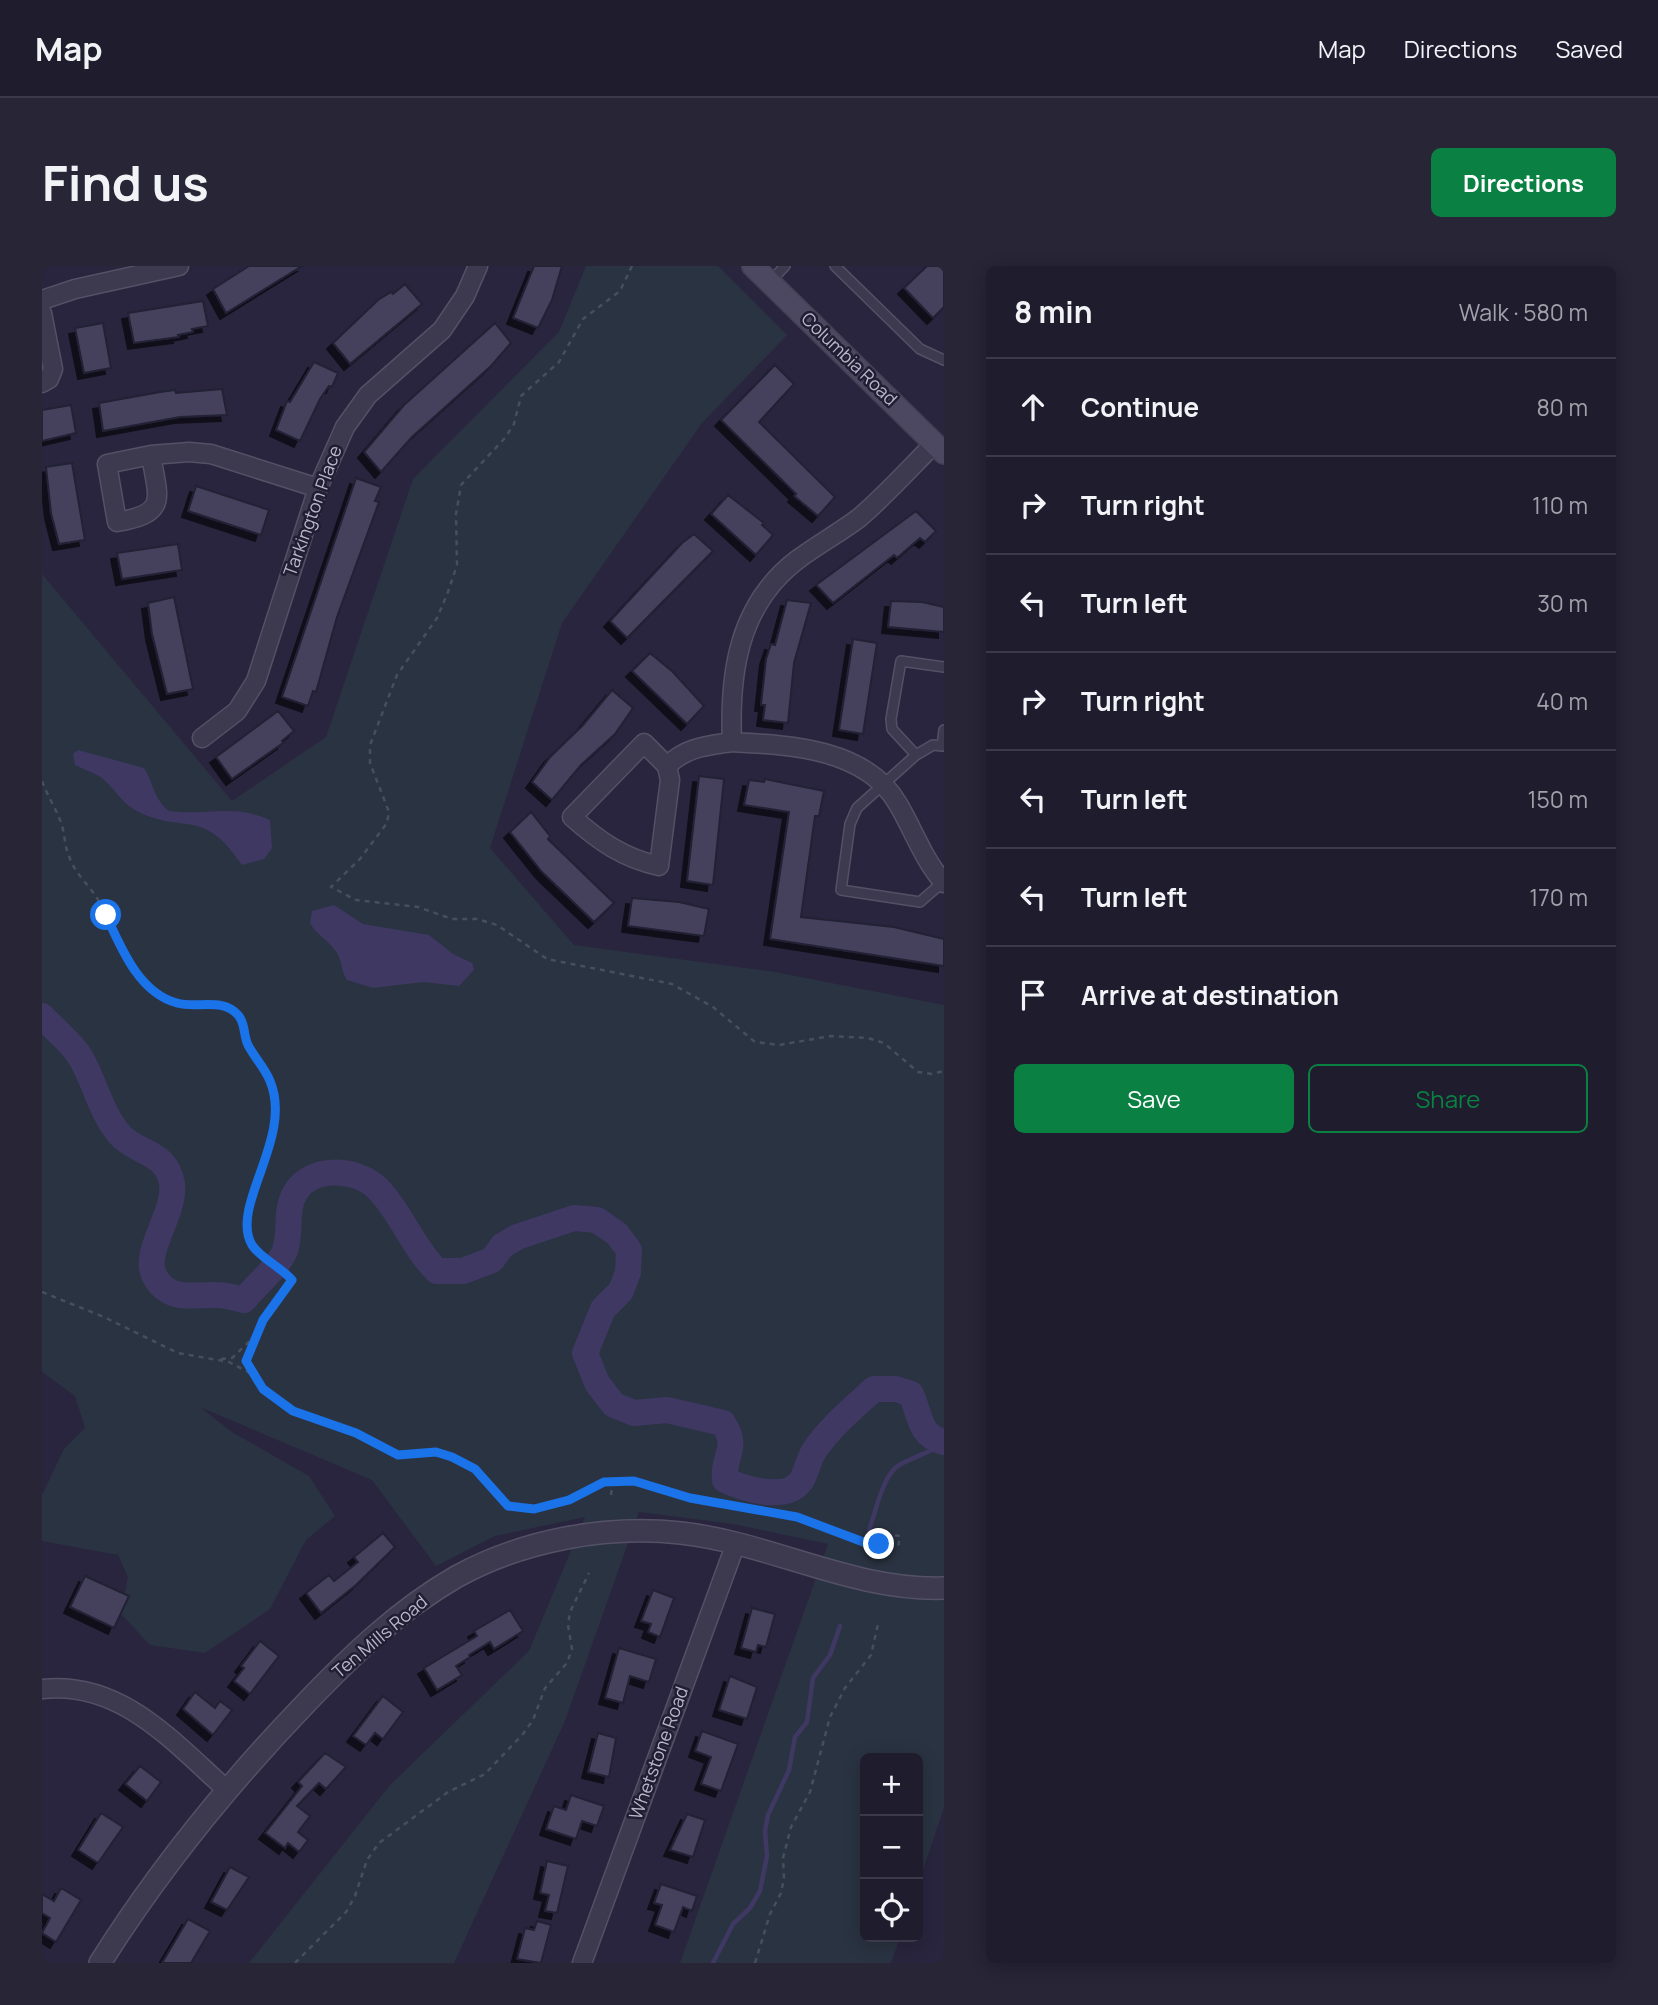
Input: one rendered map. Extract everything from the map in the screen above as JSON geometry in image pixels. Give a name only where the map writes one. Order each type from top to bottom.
[{"type":"main road","name":"Columbia Road","points":[[754,266],[941,443]]},
{"type":"street","points":[[42,300],[75,289],[179,266]]},
{"type":"street","name":"Tarkington Place","points":[[202,738],[237,711],[256,681],[318,488],[335,445],[356,410],[442,330],[465,296],[478,266]]},
{"type":"street","points":[[42,313],[52,369],[49,379],[42,383]]},
{"type":"street","points":[[732,742],[731,697],[735,657],[748,621],[769,588],[795,561],[858,518],[941,443]]},
{"type":"street","points":[[151,456],[189,452],[211,454],[318,488]]},
{"type":"street","points":[[667,765],[677,755],[694,747],[732,742],[843,759],[861,766],[883,785],[897,802],[920,851],[944,882]]},
{"type":"street","points":[[644,743],[667,765],[670,780],[659,866],[636,861],[613,851],[572,817],[644,743]]},
{"type":"street","name":"Ten Mills Road","points":[[100,1963],[142,1898],[227,1790],[287,1723],[377,1633],[417,1602],[458,1576],[542,1544],[584,1535],[660,1532],[736,1543],[828,1572],[863,1580],[944,1588]]},
{"type":"street","name":"Whetstone Road","points":[[582,1963],[736,1543]]},
{"type":"street","points":[[42,1689],[79,1689],[120,1703],[161,1731],[227,1790]]},
{"type":"lane","points":[[770,282],[785,266]]},
{"type":"lane","points":[[835,266],[920,349],[944,360]]},
{"type":"lane","points":[[916,755],[892,729],[891,719],[901,661],[944,667]]},
{"type":"lane","points":[[944,730],[942,746],[933,745],[916,755],[864,800],[852,817],[841,890],[920,902],[944,882]]},
{"type":"path","points":[[632,266],[620,291],[583,319],[559,362],[521,396],[514,424],[505,438],[461,485],[456,514],[457,565],[437,618],[397,675],[370,745],[370,763],[389,812],[387,823],[352,869],[331,887],[356,900],[418,908],[452,919],[487,922],[511,933],[547,959],[672,984],[713,1007],[755,1042],[779,1045],[831,1036],[868,1038],[884,1044],[918,1072],[944,1071]]},
{"type":"path","points":[[42,781],[60,819],[69,856],[79,874],[93,889],[120,950],[146,984],[164,998],[179,1004],[206,1003],[226,1007],[237,1014],[245,1028],[247,1043],[270,1079],[277,1101],[277,1120],[251,1199],[249,1236],[253,1246],[287,1275],[291,1285],[263,1320],[253,1338],[246,1361],[253,1376]]},
{"type":"path","points":[[42,1292],[104,1317],[178,1353],[218,1359],[244,1367],[276,1401],[293,1411],[356,1433],[398,1455],[436,1452],[452,1457],[482,1475],[508,1506],[520,1509],[546,1506],[569,1500],[612,1481],[634,1481],[690,1498],[772,1510],[866,1543],[879,1544],[892,1535],[900,1536],[898,1547]]},
{"type":"path","points":[[218,1359],[232,1358],[253,1338]]},
{"type":"path","points":[[611,1495],[612,1481]]},
{"type":"path","points":[[295,1963],[346,1912],[355,1896],[367,1860],[379,1843],[448,1792],[485,1774],[523,1734],[533,1720],[545,1688],[566,1664],[572,1649],[568,1625],[570,1612],[589,1573]]},
{"type":"path","points":[[755,1963],[770,1914],[781,1893],[784,1878],[783,1858],[791,1827],[810,1792],[830,1717],[845,1688],[870,1655],[878,1624]]},
{"type":"shaded area","points":[[586,266],[718,266],[787,335],[702,423],[562,623],[490,848],[574,945],[775,972],[944,1005],[944,1807],[923,1870],[923,1753],[860,1753],[860,1942],[898,1942],[891,1963],[680,1963],[828,1544],[733,1524],[639,1512],[565,1721],[454,1963],[249,1963],[390,1785],[529,1651],[585,1517],[495,1536],[436,1566],[372,1480],[200,1407],[232,1432],[309,1476],[335,1516],[306,1540],[270,1609],[205,1653],[150,1645],[121,1614],[128,1577],[118,1555],[42,1541],[42,1495],[64,1449],[85,1428],[75,1396],[42,1372],[42,574],[232,801],[326,737],[413,479],[559,332]]},
{"type":"shaded area","points":[[78,750],[144,768],[157,796],[169,811],[244,812],[270,820],[272,848],[264,859],[242,865],[228,846],[203,828],[152,817],[130,807],[104,780],[75,765],[73,754]]},
{"type":"shaded area","points":[[334,905],[363,924],[429,935],[453,954],[472,963],[474,970],[459,986],[423,982],[373,988],[347,980],[337,953],[310,923],[312,911]]},
{"type":"building","points":[[249,266],[302,266],[226,313],[213,289]]},
{"type":"building","points":[[534,266],[562,266],[552,300],[538,328],[513,318]]},
{"type":"building","points":[[927,266],[944,266],[944,307],[933,318],[904,288]]},
{"type":"building","points":[[405,284],[422,304],[350,364],[333,343],[378,300],[391,292],[393,294]]},
{"type":"building","points":[[203,301],[208,326],[192,329],[193,332],[178,335],[179,337],[134,343],[128,313]]},
{"type":"building","points":[[103,323],[111,368],[84,373],[75,328]]},
{"type":"building","points":[[495,323],[511,343],[491,366],[412,437],[381,472],[364,452],[404,405]]},
{"type":"building","points":[[314,362],[338,373],[332,387],[329,386],[320,399],[300,441],[276,430],[287,401],[290,402]]},
{"type":"building","points":[[775,365],[794,384],[759,422],[835,497],[818,516],[794,496],[796,494],[721,420]]},
{"type":"building","points":[[222,389],[227,415],[180,417],[103,431],[99,403],[175,390],[176,393]]},
{"type":"building","points":[[71,405],[76,433],[42,441],[42,410]]},
{"type":"building","points":[[72,463],[85,540],[59,544],[51,513],[46,467]]},
{"type":"building","points":[[356,478],[381,487],[375,501],[379,502],[337,617],[316,692],[313,691],[308,706],[282,697]]},
{"type":"building","points":[[196,486],[269,510],[261,535],[188,511]]},
{"type":"building","points":[[728,495],[764,523],[762,525],[773,535],[756,555],[711,514]]},
{"type":"building","points":[[916,511],[936,531],[925,542],[920,538],[897,558],[894,555],[833,603],[816,585]]},
{"type":"building","points":[[694,534],[713,551],[627,638],[610,621],[682,543]]},
{"type":"building","points":[[178,544],[182,570],[122,579],[117,553]]},
{"type":"building","points":[[174,597],[193,689],[167,694],[152,634],[148,603]]},
{"type":"building","points":[[787,600],[811,603],[794,663],[788,723],[763,720],[765,705],[761,705],[766,659],[771,644],[775,645]]},
{"type":"building","points":[[891,601],[922,602],[944,607],[944,632],[888,627]]},
{"type":"building","points":[[853,639],[877,643],[863,734],[839,730]]},
{"type":"building","points":[[650,653],[673,672],[704,706],[687,724],[632,671]]},
{"type":"building","points":[[612,690],[633,708],[615,734],[581,765],[552,800],[532,782],[550,757],[583,725]]},
{"type":"building","points":[[278,711],[294,731],[283,743],[232,779],[216,757]]},
{"type":"building","points":[[699,776],[724,779],[713,885],[687,881]]},
{"type":"building","points":[[765,779],[824,791],[819,816],[815,816],[801,917],[894,927],[944,939],[944,966],[770,939],[789,812],[744,805],[749,780],[764,782]]},
{"type":"building","points":[[531,812],[550,836],[548,839],[614,903],[594,922],[542,872],[510,832]]},
{"type":"building","points":[[632,898],[679,902],[709,909],[704,936],[628,926]]},
{"type":"building","points":[[383,1533],[395,1547],[356,1585],[321,1613],[306,1593],[329,1575],[334,1581],[358,1562],[354,1557]]},
{"type":"building","points":[[85,1576],[129,1596],[114,1628],[70,1607]]},
{"type":"building","points":[[653,1590],[674,1598],[660,1637],[648,1632],[651,1624],[641,1621]]},
{"type":"building","points":[[752,1608],[775,1614],[766,1647],[758,1645],[756,1652],[741,1648]]},
{"type":"building","points":[[510,1610],[523,1631],[494,1649],[490,1642],[469,1655],[470,1657],[456,1666],[462,1675],[437,1690],[424,1668],[477,1636],[474,1631]]},
{"type":"building","points":[[260,1641],[279,1656],[250,1694],[234,1681],[244,1668],[241,1666]]},
{"type":"building","points":[[619,1648],[656,1659],[649,1682],[630,1676],[623,1703],[605,1698]]},
{"type":"building","points":[[730,1676],[757,1687],[747,1719],[719,1710]]},
{"type":"building","points":[[195,1692],[215,1708],[220,1701],[232,1710],[213,1735],[183,1709]]},
{"type":"building","points":[[383,1696],[403,1712],[383,1739],[375,1733],[366,1745],[353,1736]]},
{"type":"building","points":[[702,1731],[738,1744],[721,1791],[701,1784],[711,1757],[695,1751]]},
{"type":"building","points":[[598,1733],[616,1738],[609,1777],[588,1772]]},
{"type":"building","points":[[325,1753],[346,1767],[326,1789],[319,1783],[297,1806],[310,1816],[298,1832],[308,1840],[299,1852],[288,1843],[285,1848],[265,1833],[302,1786],[298,1782]]},
{"type":"building","points":[[140,1766],[161,1782],[147,1801],[125,1784]]},
{"type":"building","points":[[571,1795],[604,1806],[597,1826],[582,1821],[576,1839],[546,1829],[554,1806],[566,1810]]},
{"type":"building","points":[[101,1813],[123,1827],[98,1863],[78,1850]]},
{"type":"building","points":[[687,1814],[705,1820],[693,1857],[670,1850]]},
{"type":"building","points":[[547,1861],[568,1866],[557,1913],[545,1911],[549,1895],[540,1893]]},
{"type":"building","points":[[230,1867],[249,1877],[227,1910],[211,1902]]},
{"type":"building","points":[[661,1884],[697,1896],[692,1911],[683,1907],[674,1932],[655,1925],[662,1905],[654,1903]]},
{"type":"building","points":[[61,1888],[81,1900],[56,1942],[42,1933],[50,1918],[42,1913],[42,1894],[54,1901]]},
{"type":"building","points":[[188,1919],[210,1931],[191,1963],[162,1963]]},
{"type":"building","points":[[537,1921],[551,1925],[541,1963],[517,1959],[525,1928],[534,1930]]},
{"type":"waterway","points":[[42,1016],[80,1057],[104,1109],[120,1135],[158,1159],[169,1173],[172,1195],[152,1256],[155,1277],[168,1291],[183,1295],[220,1295],[244,1300],[283,1255],[293,1197],[309,1179],[332,1173],[357,1176],[377,1188],[437,1271],[463,1271],[492,1260],[502,1246],[517,1237],[574,1218],[597,1220],[617,1234],[629,1250],[628,1272],[621,1291],[603,1309],[585,1353],[597,1383],[614,1405],[634,1413],[667,1410],[723,1423],[730,1439],[725,1480],[764,1492],[785,1491],[794,1487],[801,1481],[812,1455],[827,1434],[874,1389],[896,1389],[911,1394],[921,1423],[929,1435],[944,1442]]},
{"type":"waterway","points":[[869,1530],[884,1486],[893,1470],[944,1443]]},
{"type":"waterway","points":[[713,1963],[733,1924],[750,1908],[760,1891],[767,1856],[765,1831],[768,1815],[789,1770],[795,1737],[807,1722],[813,1678],[830,1655],[840,1626]]},
{"type":"route","points":[[106,915],[120,950],[146,984],[164,998],[179,1004],[206,1003],[226,1007],[237,1014],[245,1028],[247,1043],[270,1079],[277,1101],[277,1120],[251,1199],[249,1236],[253,1246],[292,1280],[291,1285],[263,1320],[253,1338],[246,1361],[253,1376],[276,1401],[293,1411],[356,1433],[398,1455],[436,1452],[452,1457],[475,1469],[508,1506],[520,1509],[534,1509],[569,1500],[604,1482],[634,1481],[690,1498],[772,1510],[827,1527],[866,1543],[879,1544]]}]
